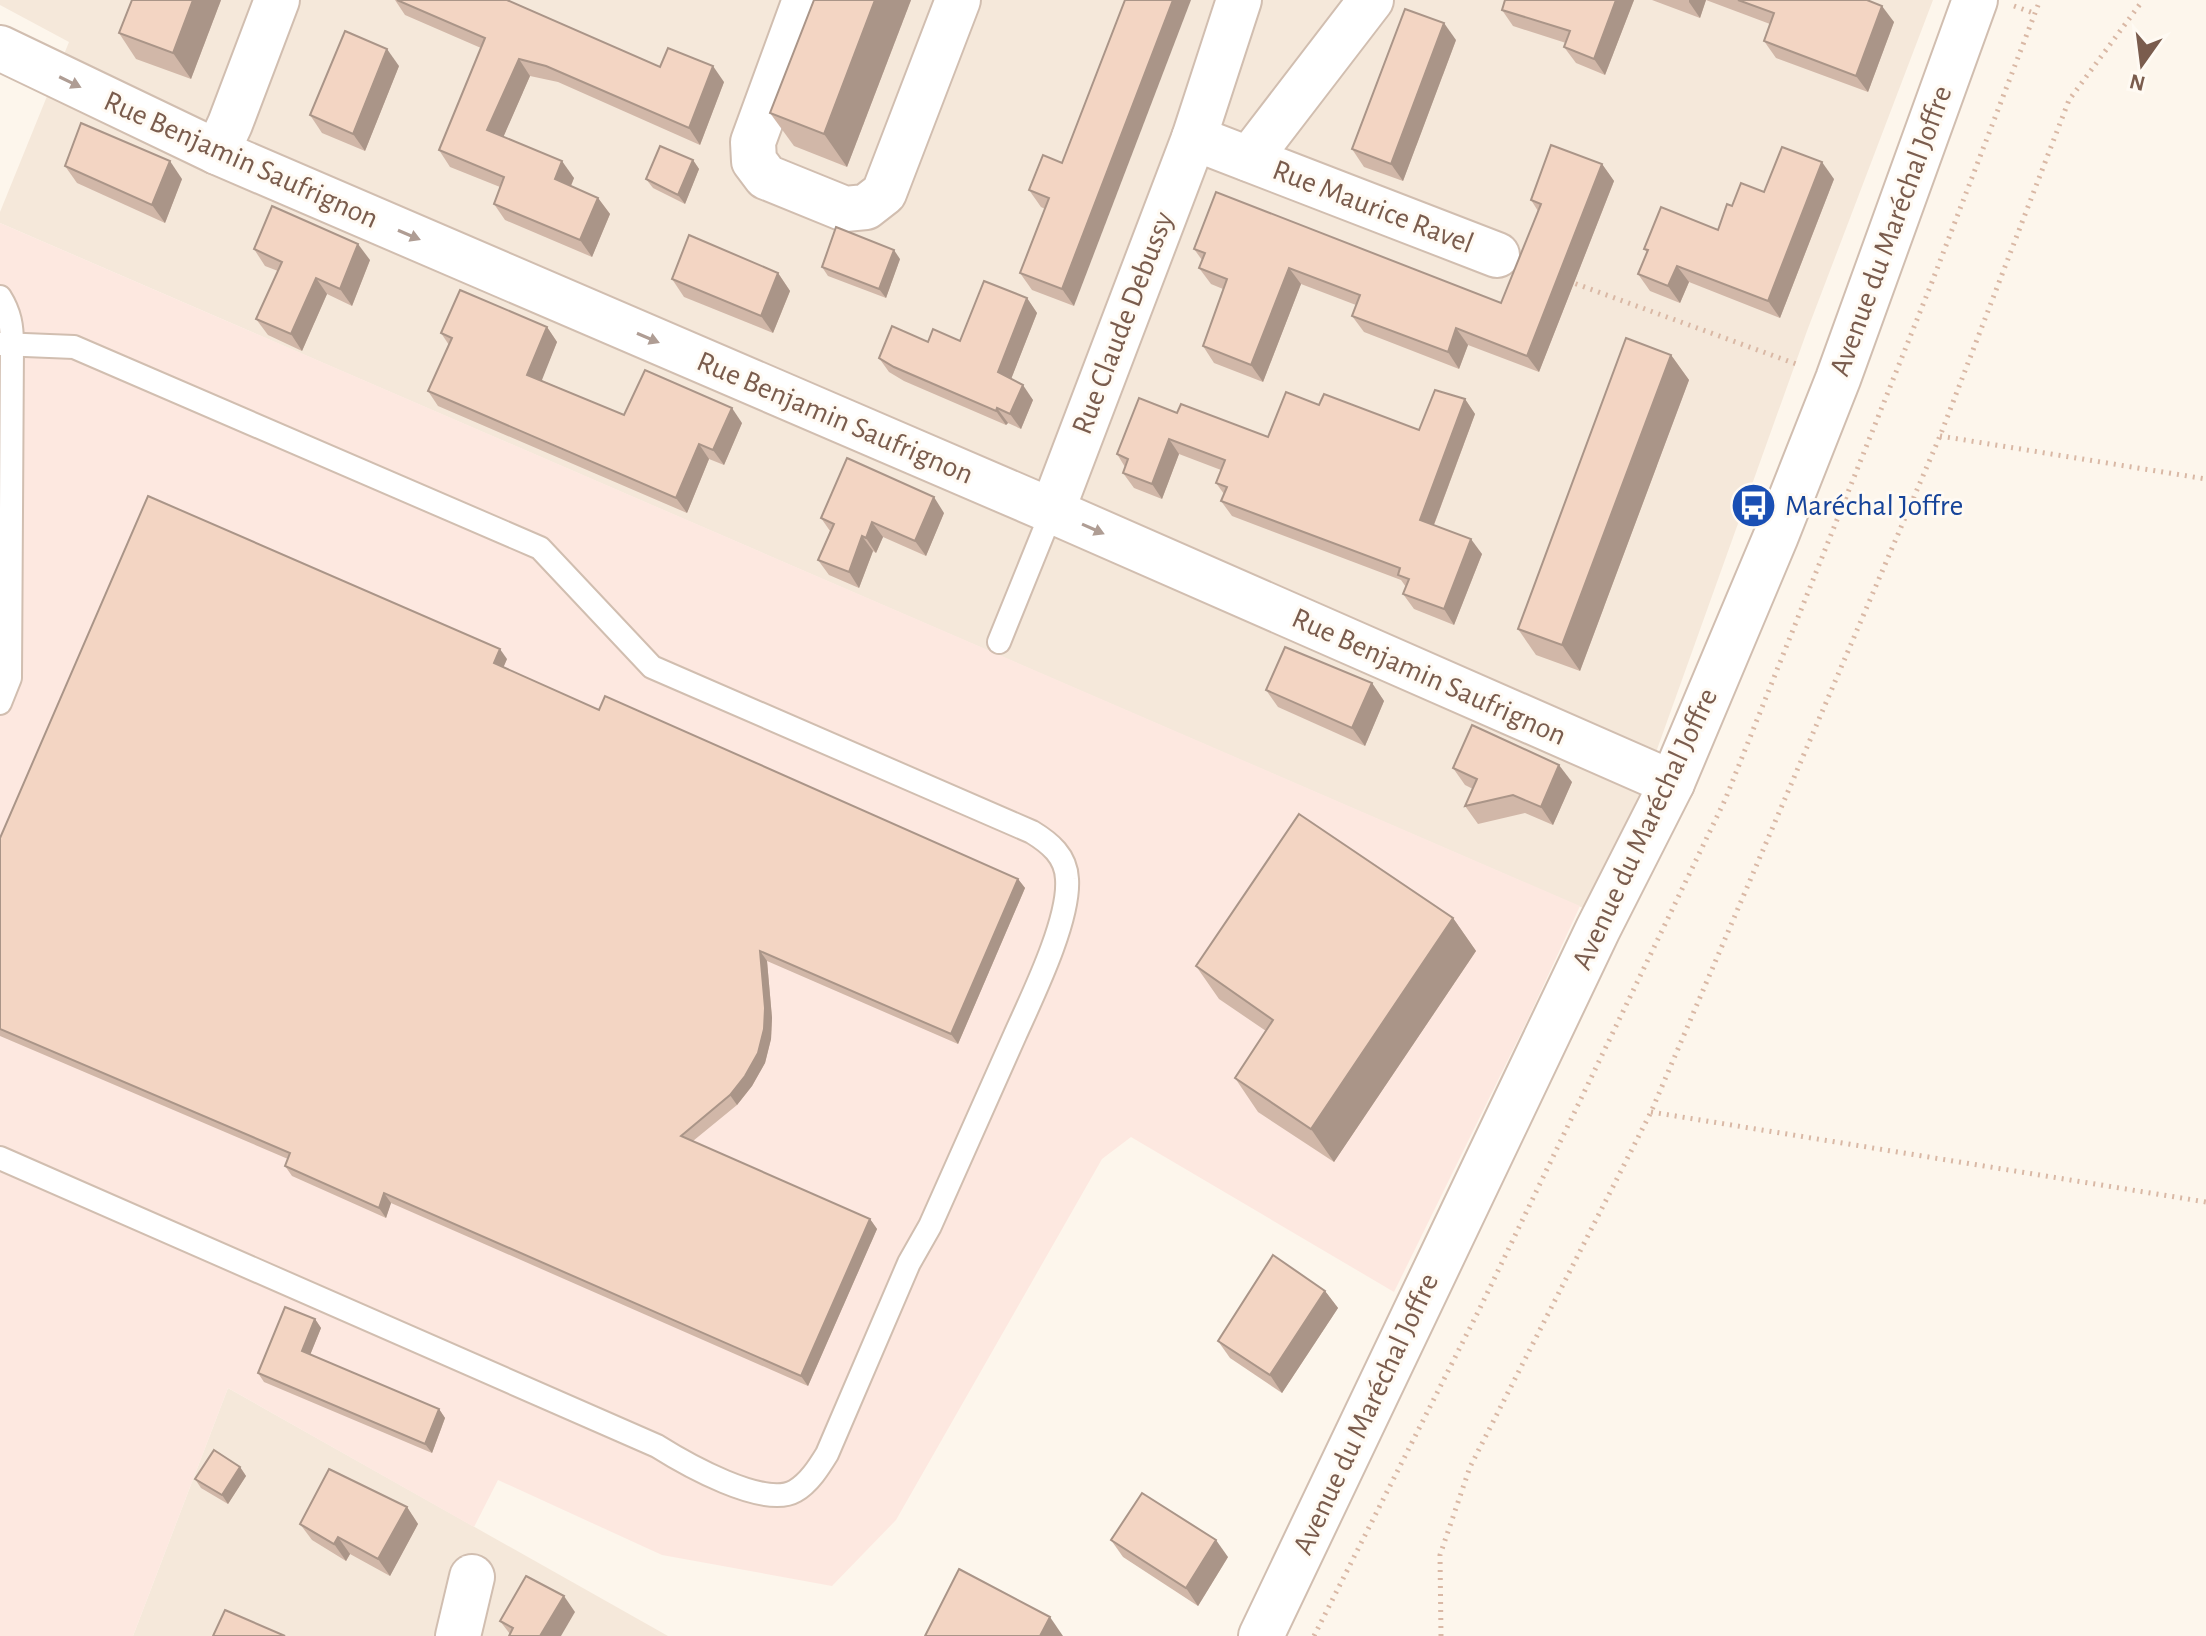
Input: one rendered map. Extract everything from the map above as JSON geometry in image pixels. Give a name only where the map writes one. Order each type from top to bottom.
[{"type":"street","points":[[217,152],[277,0]]},
{"type":"street","points":[[803,0],[753,142],[754,161],[766,177],[845,209],[866,207],[884,193],[958,0]]},
{"type":"street","name":"Rue Claude Debussy","points":[[1052,511],[1194,138],[1239,0]]},
{"type":"street","name":"Rue Maurice Ravel","points":[[1249,159],[1371,0]]},
{"type":"street","name":"Avenue du Maréchal Joffre","points":[[1261,1636],[1591,943],[1672,783],[1838,379],[1975,0]]},
{"type":"street","name":"Rue Benjamin Saufrignon","points":[[0,48],[217,152],[1052,511],[1672,783]]},
{"type":"street","name":"Rue Maurice Ravel","points":[[1194,138],[1497,255]]},
{"type":"street","points":[[458,1636],[472,1577]]},
{"type":"lane","points":[[0,297],[12,325],[6,344],[10,678],[0,703]]},
{"type":"lane","points":[[0,1158],[657,1446],[690,1468],[766,1495],[793,1493],[817,1471],[827,1454],[909,1263],[930,1226],[1048,960],[1064,905],[1067,879],[1062,859],[1050,843],[1032,832],[652,667],[540,548],[74,347],[6,344]]},
{"type":"lane","name":"Rue Claude Debussy","points":[[999,642],[1052,511]]},
{"type":"path","points":[[1441,1636],[1440,1555],[1470,1467],[1651,1112],[1940,436],[2069,100],[2143,0]]},
{"type":"path","points":[[1556,276],[1838,379]]},
{"type":"path","points":[[1940,436],[2206,479]]},
{"type":"path","points":[[1651,1112],[2206,1202]]},
{"type":"shaded area","points":[[0,0],[1933,0],[1807,331],[1640,797],[1583,908],[0,223],[0,212],[69,42],[0,5]]},
{"type":"shaded area","points":[[0,223],[1580,906],[1394,1292],[1131,1137],[1102,1159],[896,1520],[832,1586],[662,1555],[498,1480],[474,1527],[228,1388],[133,1636],[0,1636]]},
{"type":"shaded area","points":[[228,1388],[668,1636],[133,1636]]},
{"type":"building","points":[[132,0],[193,0],[173,53],[119,33]]},
{"type":"building","points":[[397,0],[507,0],[660,67],[668,48],[713,66],[689,128],[546,66],[519,59],[487,130],[562,161],[555,179],[598,198],[580,240],[494,204],[504,177],[439,150],[485,38]]},
{"type":"building","points":[[814,0],[875,0],[824,134],[770,113]]},
{"type":"building","points":[[1125,0],[1173,0],[1062,289],[1020,273],[1049,198],[1029,190],[1043,155],[1062,163]]},
{"type":"building","points":[[1505,0],[1616,0],[1594,59],[1564,47],[1570,31],[1502,10]]},
{"type":"building","points":[[1738,0],[1867,0],[1882,6],[1856,76],[1764,41],[1774,13]]},
{"type":"building","points":[[1405,9],[1444,23],[1391,164],[1352,149]]},
{"type":"building","points":[[345,31],[387,49],[353,134],[310,115]]},
{"type":"building","points":[[81,123],[170,161],[152,205],[65,166]]},
{"type":"building","points":[[1551,145],[1602,164],[1527,356],[1456,328],[1448,352],[1352,316],[1360,295],[1289,268],[1251,365],[1203,346],[1227,279],[1199,268],[1205,253],[1194,249],[1216,192],[1501,303],[1541,204],[1531,200]]},
{"type":"building","points":[[660,146],[693,160],[678,195],[646,179]]},
{"type":"building","points":[[1782,147],[1822,162],[1768,301],[1677,266],[1668,286],[1638,274],[1648,250],[1644,249],[1661,207],[1718,230],[1727,204],[1732,206],[1741,183],[1764,192]]},
{"type":"building","points":[[272,206],[358,244],[340,289],[316,278],[291,334],[256,319],[282,262],[254,249]]},
{"type":"building","points":[[836,227],[894,250],[879,289],[822,267]]},
{"type":"building","points":[[689,235],[778,273],[761,316],[672,279]]},
{"type":"building","points":[[984,281],[1027,298],[998,372],[1023,385],[1010,414],[997,408],[996,411],[879,358],[892,326],[928,342],[933,329],[960,341]]},
{"type":"building","points":[[460,290],[547,327],[527,375],[624,415],[645,370],[732,408],[713,450],[699,444],[676,498],[428,391],[452,338],[441,333]]},
{"type":"building","points":[[1626,338],[1671,355],[1562,645],[1518,629]]},
{"type":"building","points":[[1435,390],[1465,399],[1420,520],[1471,539],[1444,609],[1403,594],[1409,579],[1398,575],[1400,568],[1221,501],[1227,487],[1216,483],[1225,460],[1169,439],[1152,484],[1123,473],[1128,459],[1117,454],[1139,398],[1177,413],[1181,404],[1268,437],[1286,392],[1319,405],[1324,394],[1419,430]]},
{"type":"building","points":[[847,458],[934,497],[915,541],[872,522],[866,538],[862,536],[849,572],[818,560],[834,524],[821,518]]},
{"type":"building","points":[[148,496],[500,649],[494,663],[599,710],[605,696],[1018,879],[951,1034],[760,951],[765,1008],[758,1053],[730,1095],[681,1136],[870,1219],[801,1376],[384,1193],[379,1208],[285,1166],[290,1153],[0,1029],[0,838]]},
{"type":"building","points":[[1285,647],[1372,683],[1352,728],[1266,690]]},
{"type":"building","points":[[1472,725],[1559,765],[1541,807],[1513,795],[1465,806],[1477,779],[1453,768]]},
{"type":"building","points":[[1299,814],[1453,918],[1311,1129],[1235,1078],[1273,1020],[1196,966]]},
{"type":"building","points":[[1273,1255],[1325,1291],[1270,1375],[1218,1341]]},
{"type":"building","points":[[285,1307],[315,1319],[302,1351],[439,1409],[425,1444],[258,1373]]},
{"type":"building","points":[[214,1450],[240,1467],[222,1495],[195,1479]]},
{"type":"building","points":[[329,1469],[407,1507],[378,1559],[338,1537],[334,1544],[300,1524]]},
{"type":"building","points":[[1142,1493],[1216,1540],[1186,1588],[1111,1540]]},
{"type":"building","points":[[959,1569],[1050,1617],[1040,1636],[925,1636]]},
{"type":"building","points":[[526,1576],[564,1596],[540,1636],[509,1636],[513,1628],[500,1621]]},
{"type":"building","points":[[225,1610],[285,1636],[213,1636]]},
{"type":"place","name":"Maréchal Joffre","points":[[1754,506]]}]
